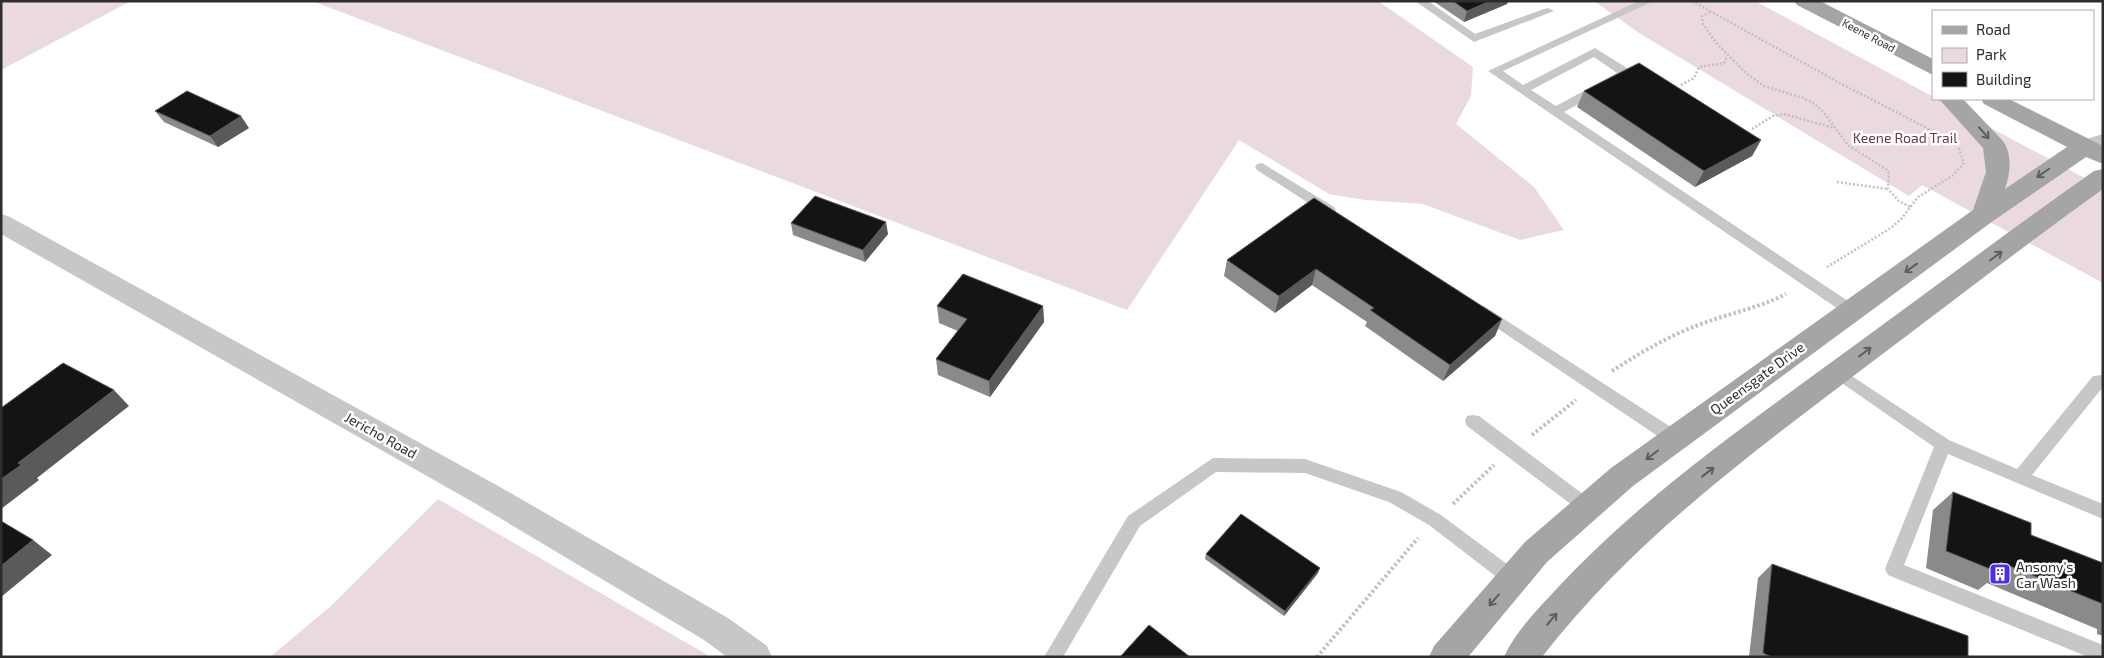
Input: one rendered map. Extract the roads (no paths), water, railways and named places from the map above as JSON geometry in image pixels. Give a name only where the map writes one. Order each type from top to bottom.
[{"type":"main road","name":"Keene Road","points":[[1804,1],[1932,68]]},
{"type":"main road","points":[[1907,55],[1932,80]]},
{"type":"main road","points":[[1951,100],[1995,146],[1998,172],[1984,216]]},
{"type":"main road","points":[[1994,100],[2097,148]]},
{"type":"main road","name":"Queensgate Drive","points":[[1446,657],[1536,552],[1586,506],[1674,438],[1984,216],[2097,148]]},
{"type":"main road","points":[[1521,657],[1588,576],[1666,506],[1753,436],[1838,372],[2103,177]]},
{"type":"street","name":"Jericho Road","points":[[1,223],[489,496],[716,629],[755,657]]},
{"type":"lane","points":[[1420,1],[1474,38],[1548,11]]},
{"type":"lane","points":[[1649,1],[1494,71],[1852,311]]},
{"type":"lane","points":[[1522,90],[1594,52],[1626,73],[1555,112]]},
{"type":"lane","points":[[1262,167],[1344,220]]},
{"type":"lane","points":[[1474,306],[1674,438]]},
{"type":"lane","points":[[1838,372],[1943,445],[2103,512]]},
{"type":"lane","points":[[2020,477],[2099,380]]},
{"type":"lane","points":[[1473,421],[1586,506]]},
{"type":"lane","points":[[1943,445],[1894,569],[2103,654]]},
{"type":"lane","points":[[1053,657],[1134,521],[1213,464],[1305,466],[1395,497],[1435,520],[1513,579]]},
{"type":"place","name":"Ansony's Car Wash","points":[[2000,574]]},
{"type":"park label","name":"Keene Road Trail","points":[[1905,137]]}]
